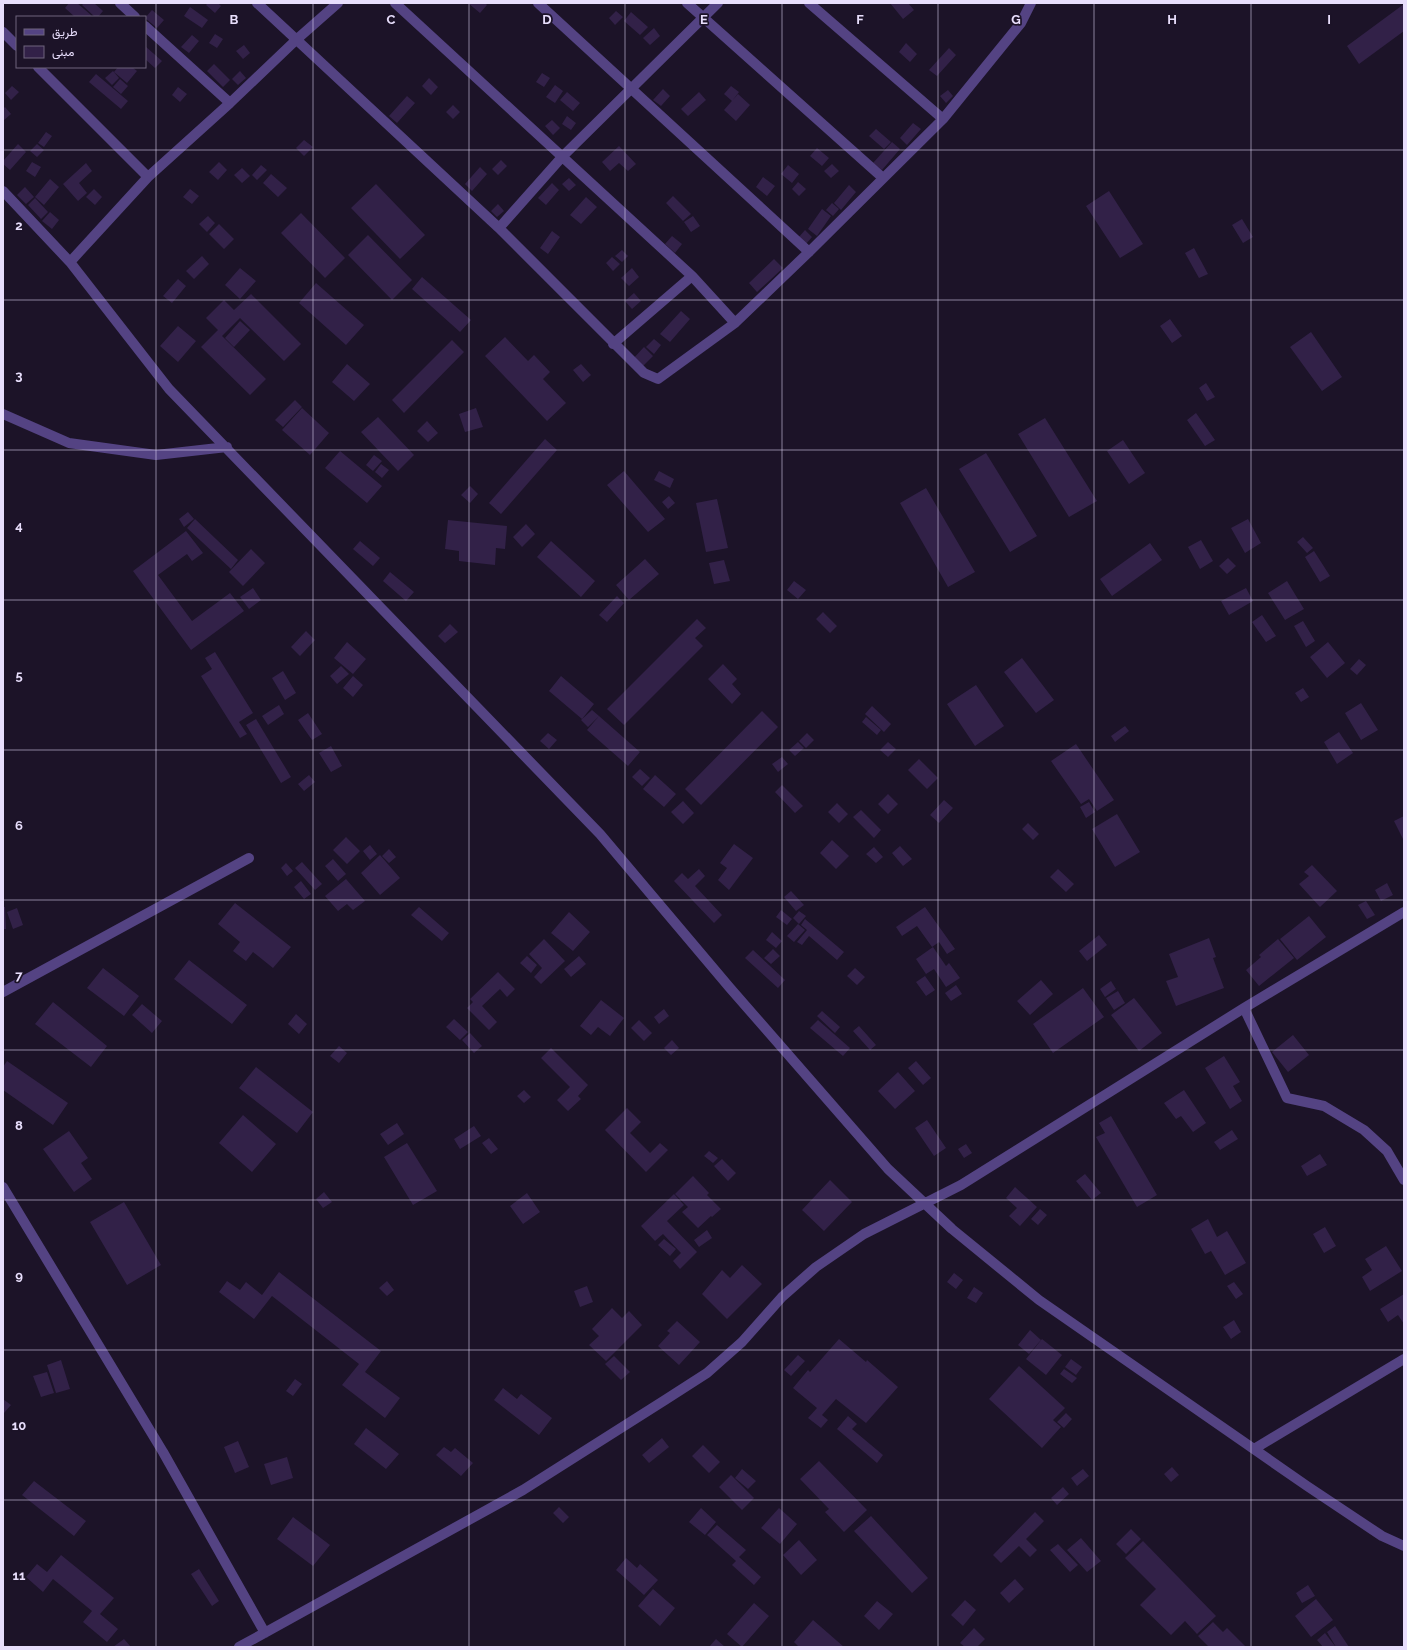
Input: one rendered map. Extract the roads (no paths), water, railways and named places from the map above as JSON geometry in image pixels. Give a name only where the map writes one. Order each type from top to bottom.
[{"type":"street","points":[[120,3],[134,16]]},
{"type":"street","points":[[257,3],[499,228],[574,302],[613,344],[644,373],[658,379],[734,323],[809,252],[943,119],[1021,23],[1031,3]]},
{"type":"street","points":[[70,262],[148,177],[338,3]]},
{"type":"street","points":[[395,3],[692,276],[734,323]]},
{"type":"street","points":[[538,3],[809,252]]},
{"type":"street","points":[[687,3],[883,178]]},
{"type":"street","points":[[499,228],[562,157],[718,3]]},
{"type":"street","points":[[809,3],[943,119]]},
{"type":"street","points":[[146,27],[230,103]]},
{"type":"street","points":[[3,32],[16,45]]},
{"type":"street","points":[[39,68],[148,177]]},
{"type":"street","points":[[3,191],[70,262],[169,389],[227,447],[600,834],[730,988],[888,1169],[952,1229],[1039,1300],[1382,1536],[1404,1546]]},
{"type":"street","points":[[613,344],[692,276]]},
{"type":"street","points":[[3,414],[69,443],[156,455],[227,447]]},
{"type":"street","points":[[3,992],[249,858]]},
{"type":"street","points":[[239,1647],[523,1490],[707,1373],[742,1342],[782,1298],[816,1267],[864,1234],[973,1177],[1244,1008],[1403,915]]},
{"type":"street","points":[[1244,1008],[1287,1098],[1324,1106],[1364,1130],[1387,1151],[1404,1180]]},
{"type":"street","points":[[3,1187],[163,1452],[265,1633]]},
{"type":"street","points":[[1254,1449],[1404,1359]]}]
